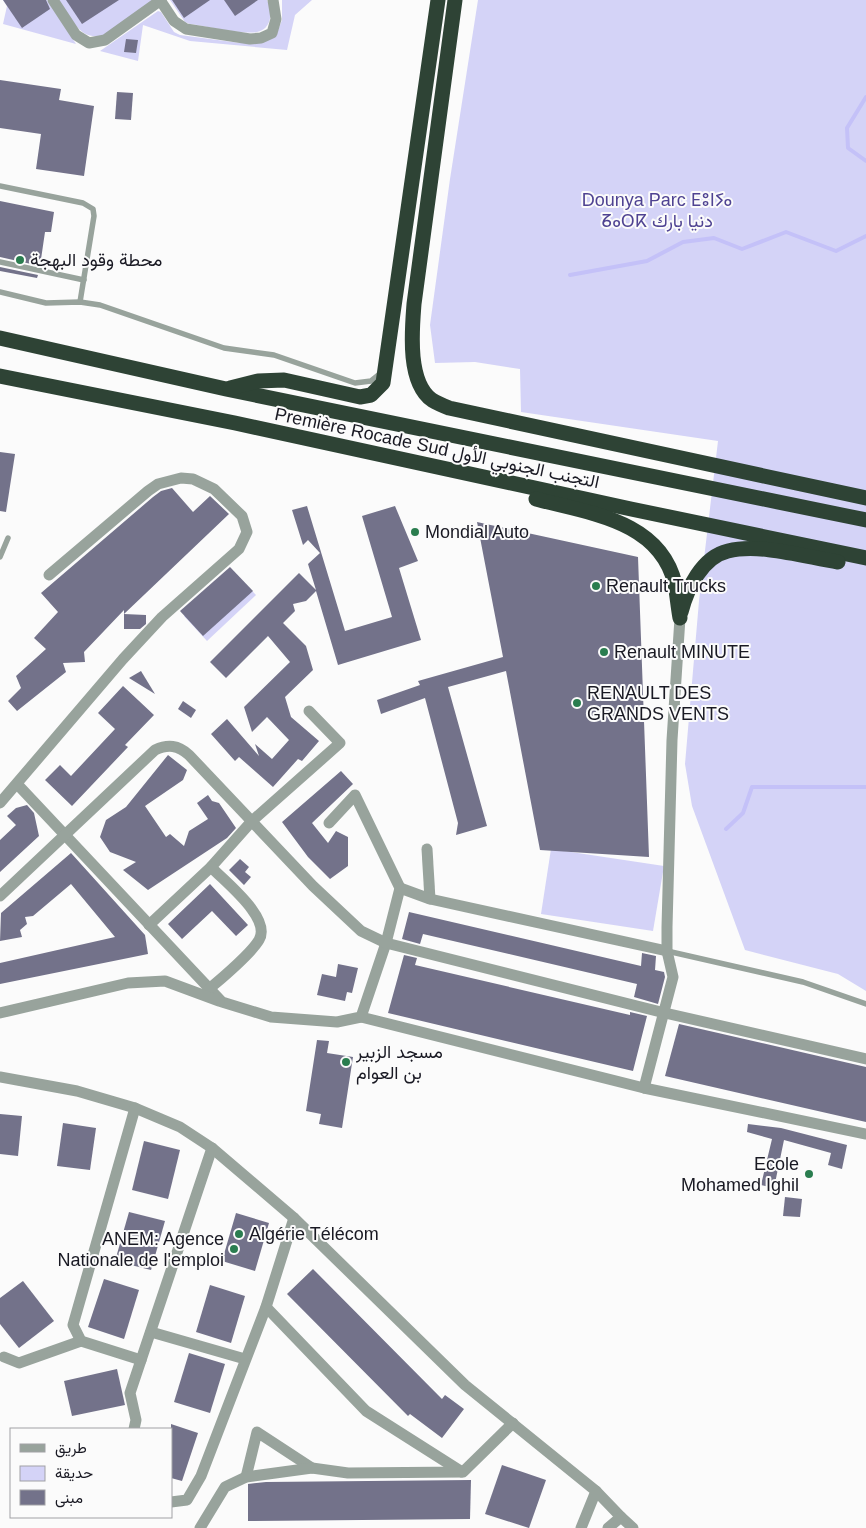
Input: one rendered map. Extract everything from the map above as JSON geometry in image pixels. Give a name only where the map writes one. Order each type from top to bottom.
[{"type":"highway","points":[[226,389],[258,381],[284,380],[366,396],[380,388],[386,368],[438,0]]},
{"type":"highway","points":[[455,0],[414,304],[412,339],[416,376],[421,389],[431,400],[449,408],[866,498]]},
{"type":"highway","points":[[416,153],[434,156]]},
{"type":"highway","name":"Première Rocade Sud التجنب الجنوبي الأول","points":[[0,338],[226,389],[866,520]]},
{"type":"highway","name":"Première Rocade Sud التجنب الجنوبي الأول","points":[[0,376],[866,558]]},
{"type":"highway","points":[[312,441],[608,518],[638,530],[663,556],[669,568],[675,583],[680,618]]},
{"type":"highway","points":[[680,618],[685,597],[692,581],[708,563],[726,551],[744,549],[764,550],[866,567]]},
{"type":"street","points":[[53,0],[76,35],[89,43],[105,40],[161,0],[174,21],[186,29],[250,39],[261,38],[272,33],[276,19],[273,0]]},
{"type":"street","points":[[0,803],[18,785],[129,652],[162,617],[240,548],[246,538],[246,526],[242,516],[232,505],[204,483],[181,478],[169,480],[148,491],[49,574]]},
{"type":"street","points":[[644,1088],[673,977],[667,951],[672,740],[680,618]]},
{"type":"street","points":[[149,925],[211,867],[252,821],[340,743],[309,712]]},
{"type":"street","points":[[0,896],[155,750],[169,746],[177,747],[189,755],[313,886],[361,932],[386,943],[665,1013],[866,1059]]},
{"type":"street","points":[[18,785],[222,1002]]},
{"type":"street","points":[[329,823],[355,795],[400,888],[386,943],[361,1017]]},
{"type":"street","points":[[427,849],[430,899]]},
{"type":"street","points":[[209,989],[255,945],[262,929],[259,917],[211,867]]},
{"type":"street","points":[[400,888],[430,899],[667,951]]},
{"type":"street","points":[[0,1013],[128,983],[165,981],[222,1002],[271,1017],[337,1022],[361,1017],[644,1088],[866,1134]]},
{"type":"street","points":[[0,1077],[77,1091],[135,1108],[180,1127],[212,1148],[294,1218],[464,1385],[596,1492],[633,1528]]},
{"type":"street","points":[[81,1341],[73,1325],[135,1108]]},
{"type":"street","points":[[134,1428],[136,1420],[130,1393],[212,1148]]},
{"type":"street","points":[[172,1502],[187,1500],[201,1476],[266,1307],[294,1218]]},
{"type":"street","points":[[266,1307],[366,1411],[463,1472]]},
{"type":"street","points":[[151,1332],[245,1359]]},
{"type":"street","points":[[4,1356],[20,1363],[81,1341],[141,1360]]},
{"type":"street","points":[[200,1528],[225,1487],[246,1477],[312,1468],[348,1473],[463,1472],[513,1423]]},
{"type":"street","points":[[246,1477],[258,1432],[312,1468]]},
{"type":"street","points":[[581,1528],[596,1492]]},
{"type":"street","points":[[608,1528],[621,1517]]},
{"type":"lane","points":[[0,186],[90,206],[94,216],[80,302]]},
{"type":"lane","points":[[0,262],[84,280]]},
{"type":"lane","points":[[0,292],[46,303],[80,302],[100,305],[231,350],[274,355],[354,382],[371,381],[386,368]]},
{"type":"lane","points":[[0,557],[8,538]]},
{"type":"lane","points":[[667,951],[803,982],[866,1004]]},
{"type":"green space","points":[[3,0],[47,0],[76,44],[3,24],[7,6]]},
{"type":"green space","points":[[59,0],[153,0],[104,35],[95,36],[88,35],[77,27]]},
{"type":"green space","points":[[170,0],[267,0],[270,9],[270,19],[262,30],[251,33],[190,24],[185,22]]},
{"type":"green space","points":[[282,0],[312,0],[295,15],[287,50],[190,41],[143,25],[138,61],[100,51],[158,11],[161,12],[174,32],[180,35],[240,43],[277,33],[282,20]]},
{"type":"green space","name":"Dounya Parc ⴹⵓⵏⵢⴰ ⵒⴰⵔⴽ دنيا بارك","points":[[478,0],[866,0],[866,991],[838,974],[745,950],[692,806],[685,764],[699,601],[718,441],[521,412],[520,369],[475,362],[435,363],[430,325],[450,179]]},
{"type":"green space","points":[[232,570],[256,595],[207,641],[184,616]]},
{"type":"green space","points":[[551,849],[664,866],[653,931],[541,914]]},
{"type":"building","points":[[3,0],[46,0],[50,9],[22,28]]},
{"type":"building","points":[[66,0],[119,0],[82,24]]},
{"type":"building","points":[[172,0],[210,0],[184,18]]},
{"type":"building","points":[[224,0],[258,0],[235,16]]},
{"type":"building","points":[[126,39],[138,40],[136,53],[124,52]]},
{"type":"building","points":[[0,80],[61,89],[59,100],[94,106],[84,176],[36,169],[41,134],[0,128]]},
{"type":"building","points":[[117,92],[133,93],[131,120],[115,119]]},
{"type":"building","points":[[0,201],[54,212],[51,232],[45,232],[40,266],[0,257]]},
{"type":"building","points":[[0,267],[38,275],[37,278],[0,271]]},
{"type":"building","points":[[0,452],[15,454],[6,512],[0,511]]},
{"type":"building","points":[[172,488],[193,512],[210,496],[229,514],[124,614],[124,610],[84,652],[85,662],[63,663],[66,672],[17,711],[8,701],[21,688],[16,676],[46,649],[34,638],[58,612],[41,593],[161,491]]},
{"type":"building","points":[[307,506],[345,631],[392,617],[362,516],[395,506],[418,561],[399,568],[421,640],[338,665],[316,591],[306,601],[293,604],[295,611],[283,623],[306,646],[313,670],[285,697],[291,717],[319,741],[302,761],[298,759],[273,787],[239,757],[235,761],[211,734],[227,719],[259,756],[255,744],[272,759],[289,740],[267,717],[252,732],[244,707],[290,662],[268,636],[226,678],[210,662],[299,573],[316,590],[308,564],[320,553],[308,540],[303,545],[292,510]]},
{"type":"building","name":"RENAULT DES GRANDS VENTS","points":[[477,522],[638,557],[649,857],[540,850],[506,671],[448,687],[487,826],[456,835],[458,823],[425,698],[381,714],[377,700],[420,685],[418,681],[503,657]]},
{"type":"building","points":[[230,567],[253,591],[203,636],[180,611]]},
{"type":"building","points":[[124,614],[146,615],[146,624],[140,629],[124,629]]},
{"type":"building","points":[[141,671],[155,694],[129,678]]},
{"type":"building","points":[[123,686],[154,715],[125,745],[128,747],[72,806],[45,780],[60,765],[71,776],[115,729],[98,713]]},
{"type":"building","points":[[183,701],[196,710],[191,718],[178,709]]},
{"type":"building","points":[[168,755],[187,770],[183,780],[145,806],[166,837],[170,834],[184,846],[189,831],[208,819],[197,803],[208,795],[212,801],[219,803],[236,828],[227,838],[148,890],[123,870],[136,862],[110,852],[100,837],[106,820],[126,807]]},
{"type":"building","points":[[341,771],[353,784],[312,823],[328,843],[336,831],[348,837],[348,866],[330,879],[308,857],[282,822]]},
{"type":"building","points":[[27,805],[34,813],[39,836],[0,872],[0,840],[16,825],[7,816],[16,808]]},
{"type":"building","points":[[71,853],[145,935],[148,954],[0,984],[0,963],[115,937],[71,884],[33,916],[25,917],[27,924],[20,930],[22,937],[0,941],[1,913]]},
{"type":"building","points":[[240,859],[249,867],[245,872],[251,877],[244,885],[229,870]]},
{"type":"building","points":[[210,884],[248,925],[236,936],[212,911],[182,939],[168,924]]},
{"type":"building","points":[[409,912],[641,966],[642,953],[656,956],[655,970],[664,972],[665,977],[658,1004],[634,997],[637,984],[423,934],[420,944],[402,939]]},
{"type":"building","points":[[404,955],[417,958],[415,965],[630,1015],[630,1012],[647,1016],[633,1071],[388,1013]]},
{"type":"building","points":[[338,964],[358,968],[352,993],[347,992],[345,1001],[317,995],[322,974],[336,977]]},
{"type":"building","points":[[679,1024],[866,1067],[866,1122],[665,1076]]},
{"type":"building","points":[[317,1040],[329,1041],[327,1053],[353,1057],[342,1128],[319,1124],[321,1114],[306,1111]]},
{"type":"building","points":[[0,1114],[22,1116],[18,1156],[0,1154]]},
{"type":"building","points":[[63,1123],[96,1128],[90,1170],[57,1166]]},
{"type":"building","points":[[748,1124],[781,1128],[847,1145],[842,1169],[828,1165],[831,1153],[784,1140],[774,1188],[761,1185],[772,1139],[747,1132]]},
{"type":"building","points":[[144,1141],[180,1150],[168,1199],[132,1190]]},
{"type":"building","points":[[785,1197],[802,1199],[800,1217],[783,1216]]},
{"type":"building","points":[[129,1212],[165,1221],[151,1270],[115,1261]]},
{"type":"building","points":[[236,1213],[269,1223],[255,1271],[222,1261]]},
{"type":"building","points":[[313,1269],[442,1399],[445,1395],[464,1409],[442,1438],[410,1414],[408,1416],[287,1294]]},
{"type":"building","points":[[104,1279],[139,1290],[124,1339],[88,1327]]},
{"type":"building","points":[[23,1281],[54,1321],[19,1348],[0,1324],[0,1298]]},
{"type":"building","points":[[210,1285],[245,1296],[231,1343],[196,1332]]},
{"type":"building","points":[[189,1353],[225,1364],[210,1413],[174,1402]]},
{"type":"building","points":[[117,1369],[125,1405],[72,1416],[64,1381]]},
{"type":"building","points":[[171,1424],[198,1433],[182,1481],[172,1478]]},
{"type":"building","points":[[502,1465],[546,1480],[529,1528],[485,1514]]},
{"type":"building","points":[[471,1480],[470,1519],[248,1521],[248,1484],[266,1482]]},
{"type":"waterway","points":[[866,97],[847,128],[848,148],[866,161]]},
{"type":"waterway","points":[[570,275],[647,261],[683,242],[714,238],[742,249],[786,232],[836,251],[866,236]]},
{"type":"waterway","points":[[726,829],[743,813],[752,787],[866,787]]},
{"type":"place","name":"محطة وقود البهجة","points":[[20,260]]},
{"type":"place","name":"Mondial Auto","points":[[415,532]]},
{"type":"place","name":"Renault Trucks","points":[[596,586]]},
{"type":"place","name":"Renault MINUTE","points":[[604,652]]},
{"type":"place","name":"RENAULT DES GRANDS VENTS","points":[[577,703]]},
{"type":"place","name":"مسجد الزبير بن العوام","points":[[346,1062]]},
{"type":"place","name":"Ecole Mohamed Ighil","points":[[809,1174]]},
{"type":"place","name":"Algérie Télécom","points":[[239,1234]]},
{"type":"place","name":"ANEM: Agence Nationale de l'emploi","points":[[234,1249]]}]
